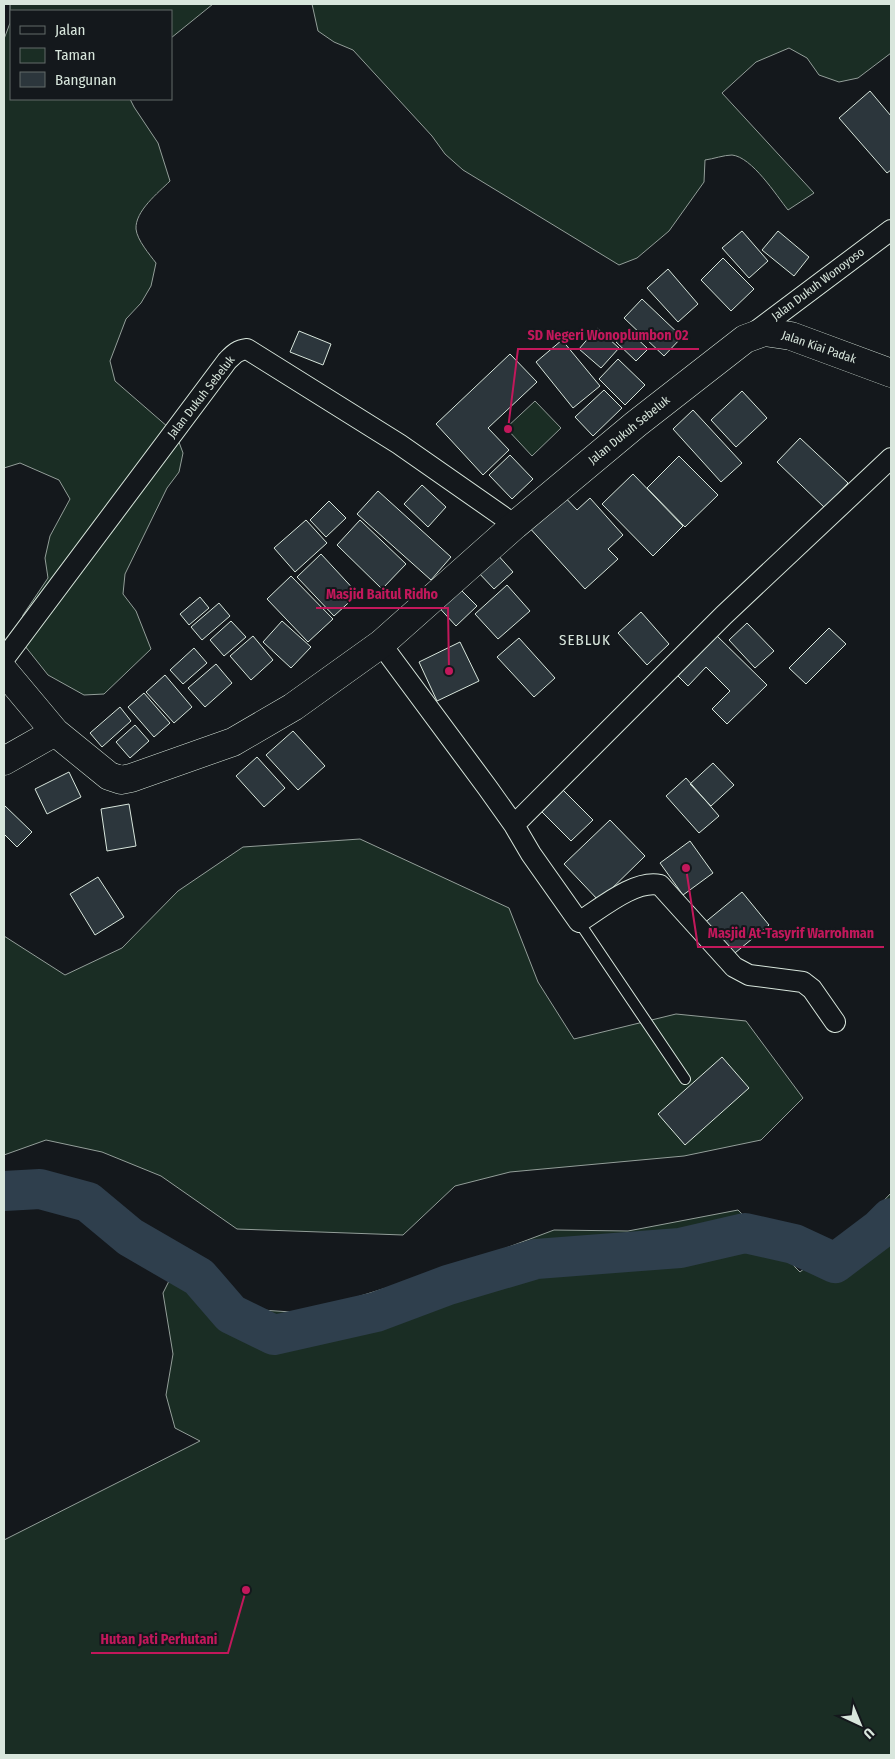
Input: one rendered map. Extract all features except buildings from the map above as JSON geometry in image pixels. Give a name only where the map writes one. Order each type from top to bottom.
[{"type":"street","name":"Jalan Dukuh Wonoyoso","points":[[745,339],[891,230]]},
{"type":"street","name":"Jalan Kiai Padak","points":[[745,339],[764,332],[791,336],[891,373]]},
{"type":"street","name":"Jalan Dukuh Sebeluk","points":[[4,671],[55,732],[109,776],[121,780],[233,742],[293,707],[381,644],[515,525],[636,424],[745,339]]},
{"type":"street","name":"Jalan Dukuh Sebeluk","points":[[4,659],[227,362],[236,352],[242,349],[247,349],[398,444],[515,525]]},
{"type":"street","points":[[514,825],[724,615],[891,458]]},
{"type":"street","points":[[381,644],[514,825],[531,854],[579,922],[634,887],[648,883],[660,884],[734,967],[749,975],[803,982],[812,988],[835,1022]]},
{"type":"street","points":[[4,761],[55,732]]},
{"type":"lane","points":[[579,922],[685,1079]]},
{"type":"green space","points":[[10,4],[213,4],[172,37],[172,10],[10,10]]},
{"type":"green space","points":[[312,4],[891,4],[891,53],[858,78],[839,82],[819,75],[807,58],[789,48],[756,62],[722,93],[814,193],[788,210],[755,169],[740,157],[729,155],[705,160],[704,182],[669,231],[637,258],[619,265],[463,170],[445,154],[432,136],[353,50],[334,42],[318,31]]},
{"type":"green space","points":[[10,23],[10,100],[130,100],[158,143],[170,181],[143,209],[137,222],[136,229],[139,238],[156,263],[151,286],[141,303],[126,319],[110,361],[115,381],[176,434],[183,453],[179,472],[167,488],[125,574],[123,594],[136,611],[151,649],[104,694],[84,695],[48,675],[17,636],[23,615],[48,578],[45,558],[50,536],[70,499],[59,480],[20,463],[4,468],[4,39]]},
{"type":"green space","points":[[535,401],[561,428],[532,456],[506,428]]},
{"type":"green space","points":[[360,839],[509,908],[538,982],[574,1039],[676,1014],[746,1021],[803,1098],[761,1140],[684,1156],[510,1172],[455,1186],[403,1235],[237,1229],[161,1176],[102,1152],[46,1140],[4,1155],[4,936],[65,975],[122,948],[178,891],[243,847]]},
{"type":"green space","points":[[891,1193],[891,1755],[4,1755],[4,1540],[200,1441],[175,1428],[166,1395],[173,1354],[163,1293],[185,1249],[247,1309],[306,1313],[466,1263],[554,1230],[628,1231],[738,1210],[800,1272],[872,1213]]},
{"type":"waterway","points":[[4,1191],[40,1189],[88,1202],[130,1237],[199,1277],[231,1314],[274,1335],[376,1312],[448,1285],[536,1259],[680,1248],[745,1233],[794,1244],[835,1263],[880,1229],[891,1218]]},
{"type":"place","name":"SD Negeri Wonoplumbon 02","points":[[508,429]]},
{"type":"place","name":"Masjid Baitul Ridho","points":[[449,671]]},
{"type":"place","name":"Masjid At-Tasyrif Warrohman","points":[[686,868]]},
{"type":"place","name":"Hutan Jati Perhutani","points":[[246,1590]]},
{"type":"district","name":"SEBLUK","points":[[585,640]]}]
